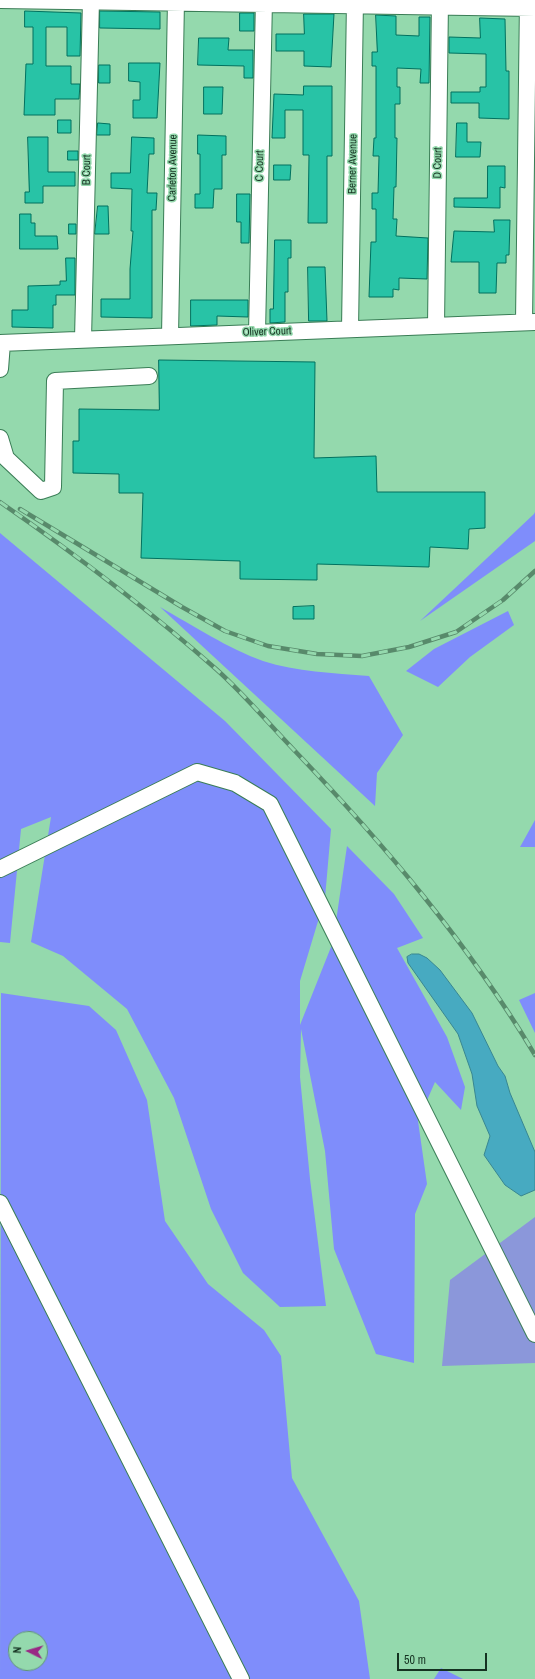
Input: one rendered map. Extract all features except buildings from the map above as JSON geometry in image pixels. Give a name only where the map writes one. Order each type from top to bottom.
[{"type":"street","points":[[0,0],[530,5],[530,322]]},
{"type":"street","name":"B Court","points":[[83,339],[91,1]]},
{"type":"street","name":"Carleton Avenue","points":[[170,336],[176,1]]},
{"type":"street","name":"C Court","points":[[257,332],[264,2]]},
{"type":"street","name":"Berner Avenue","points":[[350,329],[355,3]]},
{"type":"street","name":"D Court","points":[[436,326],[440,3]]},
{"type":"street","name":"Oliver Court","points":[[1,343],[530,322]]},
{"type":"street","points":[[0,369],[1,343]]},
{"type":"street","points":[[0,438],[6,458],[41,491],[53,487],[55,381],[149,376]]},
{"type":"street","points":[[0,869],[197,772],[235,783],[270,804],[535,1334]]},
{"type":"street","points":[[0,1203],[241,1679]]},
{"type":"shaded area","points":[[535,512],[535,541],[420,621],[534,514]]},
{"type":"shaded area","points":[[0,533],[225,721],[331,829],[325,898],[300,981],[300,1025],[333,942],[347,846],[394,894],[423,938],[397,948],[447,1037],[465,1087],[461,1110],[435,1082],[418,1121],[427,1184],[415,1214],[414,1363],[376,1354],[334,1249],[325,1151],[301,1029],[300,1077],[310,1179],[326,1306],[280,1307],[243,1273],[211,1209],[174,1098],[127,1009],[63,956],[31,942],[51,817],[21,829],[10,943],[0,942]]},
{"type":"shaded area","points":[[160,607],[224,643],[263,661],[302,670],[369,676],[403,735],[377,773],[375,806]]},
{"type":"shaded area","points":[[508,611],[514,625],[470,657],[438,687],[406,671],[434,649]]},
{"type":"shaded area","points":[[535,820],[535,847],[520,847]]},
{"type":"shaded area","points":[[412,954],[419,954],[427,958],[440,970],[472,1013],[498,1066],[505,1076],[510,1093],[535,1152],[535,1190],[521,1196],[505,1185],[484,1155],[490,1136],[477,1106],[472,1074],[458,1034],[408,963],[407,957]]},
{"type":"shaded area","points":[[1,993],[89,1006],[116,1030],[147,1100],[165,1221],[208,1284],[264,1330],[281,1356],[292,1478],[359,1601],[370,1679],[0,1679]]},
{"type":"shaded area","points":[[535,993],[535,1033],[519,1000]]},
{"type":"shaded area","points":[[535,1217],[535,1363],[442,1366],[450,1280]]},
{"type":"shaded area","points":[[441,1668],[463,1679],[434,1679]]},
{"type":"railway","points":[[0,502],[56,541],[137,603],[190,646],[246,698],[360,822],[423,896],[482,973],[535,1055]]},
{"type":"railway","points":[[20,509],[182,607],[225,631],[268,646],[317,654],[362,656],[409,647],[456,632],[503,600],[535,571]]}]
